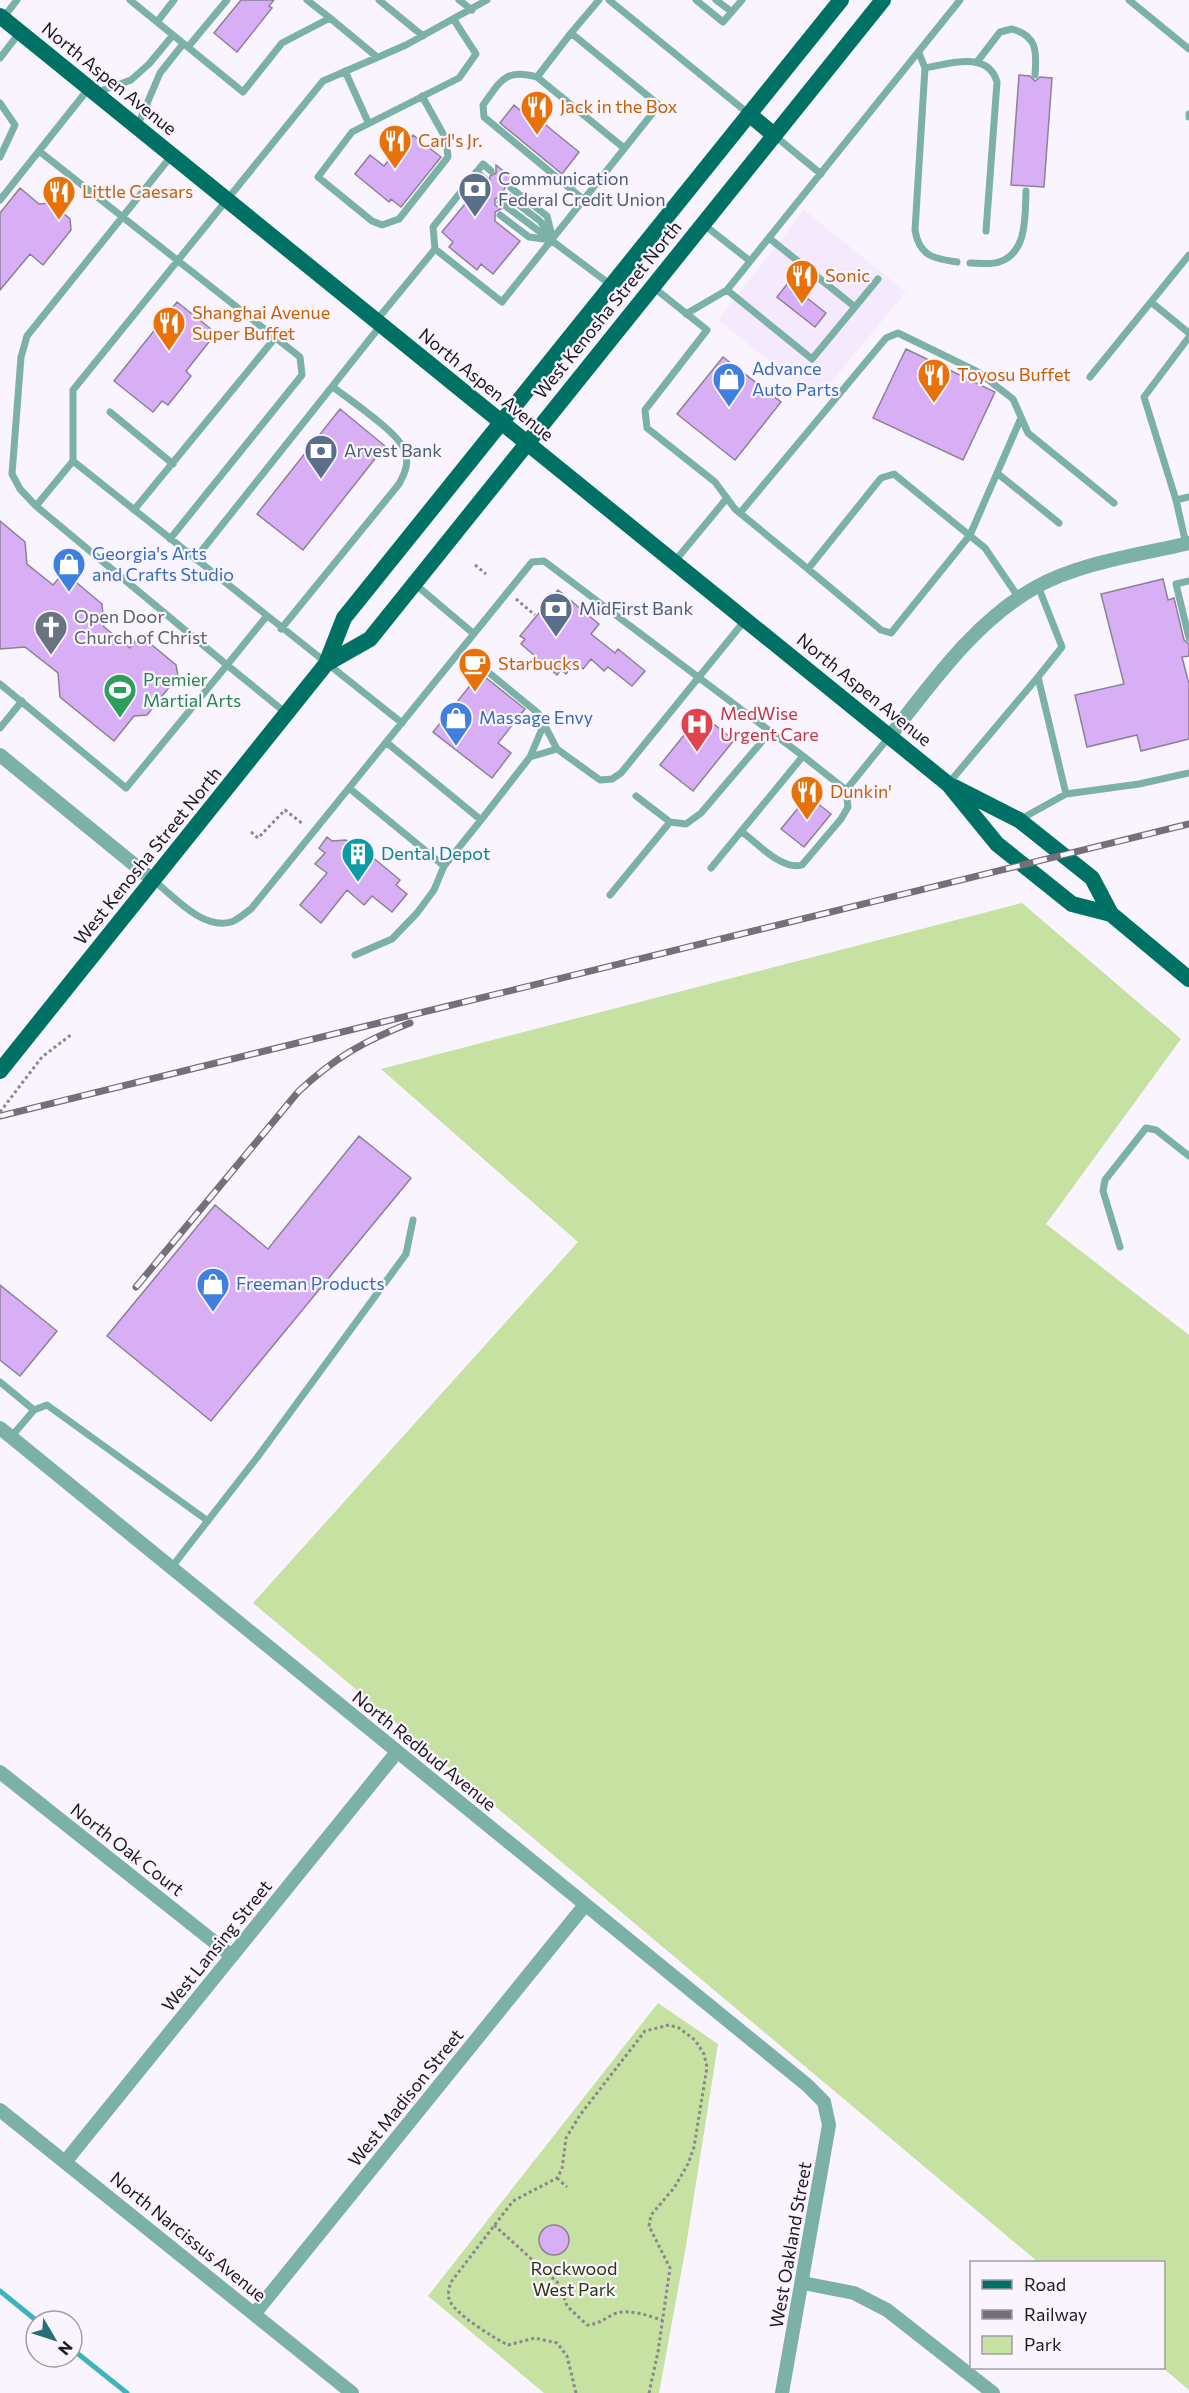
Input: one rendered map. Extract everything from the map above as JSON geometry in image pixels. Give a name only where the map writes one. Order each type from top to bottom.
[{"type":"main road","name":"West Kenosha Street North","points":[[3,1062],[326,664],[344,618],[841,0]]},
{"type":"main road","name":"West Kenosha Street North","points":[[326,664],[369,639],[883,0]]},
{"type":"main road","name":"North Aspen Avenue","points":[[1,17],[948,784],[997,844],[1072,904],[1111,915],[1189,978]]},
{"type":"main road","points":[[748,114],[774,135]]},
{"type":"main road","name":"North Aspen Avenue","points":[[948,784],[1019,820],[1092,878],[1111,915]]},
{"type":"street","points":[[890,736],[957,653],[1004,608],[1019,598],[1038,586],[1090,566],[1187,543]]},
{"type":"street","points":[[0,754],[153,880]]},
{"type":"street","name":"North Redbud Avenue","points":[[3,1432],[807,2085],[824,2102]]},
{"type":"street","name":"West Lansing Street","points":[[65,2162],[398,1752]]},
{"type":"street","name":"North Oak Court","points":[[0,1772],[232,1956]]},
{"type":"street","name":"West Madison Street","points":[[255,2313],[585,1905]]},
{"type":"street","name":"West Oakland Street","points":[[782,2393],[830,2126],[824,2102]]},
{"type":"street","name":"North Narcissus Avenue","points":[[0,2110],[352,2393]]},
{"type":"street","points":[[803,2283],[854,2293],[887,2310],[993,2393]]},
{"type":"lane","points":[[1,17],[17,0]]},
{"type":"lane","points":[[130,0],[243,92],[282,42],[330,18]]},
{"type":"lane","points":[[157,22],[174,0]]},
{"type":"lane","points":[[137,127],[160,73],[227,0]]},
{"type":"lane","points":[[307,0],[378,57]]},
{"type":"lane","points":[[379,0],[423,36]]},
{"type":"lane","points":[[459,0],[472,10]]},
{"type":"lane","points":[[36,506],[73,461],[73,390],[323,81],[423,36],[487,0]]},
{"type":"lane","points":[[537,76],[599,0]]},
{"type":"lane","points":[[609,0],[748,114]]},
{"type":"lane","points":[[696,0],[723,22],[742,0]]},
{"type":"lane","points":[[716,0],[732,12]]},
{"type":"lane","points":[[687,314],[727,290],[960,0]]},
{"type":"lane","points":[[1129,0],[1189,49]]},
{"type":"lane","points":[[422,96],[446,139],[448,157],[399,219],[382,225],[372,220],[318,177],[352,132],[369,122],[422,96],[459,78],[476,54],[454,20]]},
{"type":"lane","points":[[977,62],[1000,32],[1012,29],[1031,38],[1035,45],[1035,75]]},
{"type":"lane","points":[[0,58],[20,32]]},
{"type":"lane","points":[[435,249],[502,302],[554,240],[659,105],[571,33]]},
{"type":"lane","points":[[0,200],[39,151],[92,91],[131,80],[149,64],[173,35]]},
{"type":"lane","points":[[919,52],[925,68],[915,231],[921,251],[931,258],[957,262]]},
{"type":"lane","points":[[925,68],[977,62],[988,67],[997,82],[986,231]]},
{"type":"lane","points":[[345,71],[369,122]]},
{"type":"lane","points":[[584,200],[484,117],[483,105],[507,75],[519,72],[537,76],[624,148]]},
{"type":"lane","points":[[0,103],[15,125],[0,158]]},
{"type":"lane","points":[[774,135],[821,174]]},
{"type":"lane","points":[[39,151],[300,357],[302,375],[170,539]]},
{"type":"lane","points":[[172,155],[27,336],[21,357],[12,474],[20,489],[36,506],[286,714]]},
{"type":"lane","points":[[195,559],[333,387],[435,249],[433,228],[464,186],[483,165],[491,171]]},
{"type":"lane","points":[[476,172],[485,179]]},
{"type":"lane","points":[[470,179],[479,186]]},
{"type":"lane","points":[[464,186],[473,194]]},
{"type":"lane","points":[[512,188],[547,216],[554,240]]},
{"type":"lane","points":[[970,263],[997,263],[1015,250],[1024,225],[1026,191]]},
{"type":"lane","points":[[506,195],[540,221],[554,240]]},
{"type":"lane","points":[[500,202],[554,240],[611,285]]},
{"type":"lane","points":[[500,215],[529,237],[554,240]]},
{"type":"lane","points":[[703,224],[750,261]]},
{"type":"lane","points":[[769,238],[855,307]]},
{"type":"lane","points":[[1090,377],[1189,255]]},
{"type":"lane","points":[[727,290],[812,359],[878,279]]},
{"type":"lane","points":[[653,287],[707,330],[645,410],[647,428],[715,482],[740,513],[881,630],[891,633],[970,535],[1021,418]]},
{"type":"lane","points":[[1151,302],[1189,335],[1144,397],[1187,543]]},
{"type":"lane","points":[[740,513],[886,338],[898,333],[978,372],[1013,399],[1028,433],[1114,503]]},
{"type":"lane","points":[[134,510],[275,338]]},
{"type":"lane","points":[[281,629],[399,484],[407,470],[404,449],[391,434],[333,387]]},
{"type":"lane","points":[[110,412],[173,464]]},
{"type":"lane","points":[[73,461],[281,629],[402,723]]},
{"type":"lane","points":[[997,473],[1059,523]]},
{"type":"lane","points":[[808,569],[881,478],[894,474],[985,548],[1019,598]]},
{"type":"lane","points":[[1176,500],[1189,497]]},
{"type":"lane","points":[[675,561],[727,498]]},
{"type":"lane","points":[[153,880],[199,916],[216,923],[232,922],[251,909],[532,562],[544,561],[846,790],[848,807],[842,819],[802,865],[795,867],[784,863],[741,831]]},
{"type":"lane","points":[[1189,581],[1176,584],[1189,638]]},
{"type":"lane","points":[[414,583],[474,634]]},
{"type":"lane","points":[[948,784],[1062,647],[1038,586]]},
{"type":"lane","points":[[0,684],[126,788],[266,617]]},
{"type":"lane","points":[[461,650],[538,713],[557,749],[592,776],[600,780],[612,779],[621,773],[746,619]]},
{"type":"lane","points":[[1038,677],[1066,794]]},
{"type":"lane","points":[[0,728],[22,701]]},
{"type":"lane","points":[[355,955],[392,939],[434,890],[444,866],[530,757],[544,724]]},
{"type":"lane","points":[[636,796],[670,822],[686,824],[702,813],[770,732]]},
{"type":"lane","points":[[846,790],[890,736]]},
{"type":"lane","points":[[386,742],[481,820]]},
{"type":"lane","points":[[530,757],[557,749]]},
{"type":"lane","points":[[711,868],[802,756]]},
{"type":"lane","points":[[1019,820],[1066,794],[1139,784],[1189,773]]},
{"type":"lane","points":[[349,788],[444,866]]},
{"type":"lane","points":[[610,895],[670,822]]},
{"type":"lane","points":[[1120,1247],[1103,1191],[1105,1180],[1146,1128],[1156,1130],[1189,1156]]},
{"type":"lane","points":[[171,1568],[406,1254],[412,1220]]},
{"type":"lane","points":[[0,1382],[34,1410]]},
{"type":"lane","points":[[3,1432],[34,1410],[47,1405],[208,1521]]},
{"type":"path","points":[[475,565],[486,574]]},
{"type":"path","points":[[514,598],[535,615]]},
{"type":"path","points":[[251,832],[258,838],[285,810],[314,832]]},
{"type":"path","points":[[0,1112],[42,1057],[72,1034]]},
{"type":"path","points":[[576,2393],[567,2356],[557,2343],[535,2338],[508,2345],[456,2310],[450,2301],[448,2290],[451,2282],[513,2201],[557,2178],[562,2169],[566,2138],[580,2115],[645,2031],[669,2025],[679,2028],[695,2040],[704,2054],[707,2067],[694,2147],[683,2174],[656,2208],[650,2226],[670,2268],[649,2393]]},
{"type":"path","points":[[557,2178],[567,2187]]},
{"type":"path","points":[[494,2225],[559,2283],[567,2306],[587,2325],[597,2324],[616,2313],[636,2314],[662,2320]]},
{"type":"shaded area","points":[[804,210],[906,292],[817,399],[718,320]]},
{"type":"green space","points":[[1022,903],[1181,1039],[1046,1224],[1189,1335],[1189,2390],[1164,2369],[1165,2261],[1037,2261],[253,1603],[578,1242],[381,1069]]},
{"type":"green space","name":"Rockwood West Park","points":[[658,2003],[718,2044],[686,2246],[659,2393],[544,2393],[428,2296]]},
{"type":"building","points":[[241,0],[274,0],[269,6],[272,8],[237,52],[214,33]]},
{"type":"building","points":[[1019,75],[1030,76],[1035,81],[1040,77],[1052,78],[1044,187],[1011,185]]},
{"type":"building","name":"Jack in the Box","points":[[514,105],[533,121],[536,117],[579,152],[562,174],[500,123]]},
{"type":"building","name":"Carl's Jr.","points":[[413,135],[441,157],[401,207],[391,199],[389,202],[355,174],[370,155],[384,166],[392,156],[394,159]]},
{"type":"building","name":"Communication Federal Credit Union","points":[[496,165],[517,182],[507,184],[501,196],[495,199],[495,205],[501,209],[495,212],[495,221],[520,241],[493,274],[481,264],[477,270],[449,247],[453,242],[442,232],[470,198],[476,198],[484,185],[489,183],[490,176],[496,173]]},
{"type":"building","points":[[20,188],[39,204],[51,203],[70,219],[71,230],[43,265],[30,254],[0,290],[0,213]]},
{"type":"building","name":"Sonic","points":[[788,283],[826,313],[815,327],[777,297]]},
{"type":"building","name":"Shanghai Avenue Super Buffet","points":[[177,302],[216,333],[186,371],[191,376],[168,405],[162,401],[153,412],[114,381]]},
{"type":"building","name":"Toyosu Buffet","points":[[906,349],[995,392],[963,460],[873,418]]},
{"type":"building","name":"Advance Auto Parts","points":[[723,357],[781,402],[735,460],[677,414]]},
{"type":"building","name":"Arvest Bank","points":[[340,409],[385,446],[303,550],[257,514]]},
{"type":"building","points":[[0,521],[25,542],[27,564],[53,585],[64,572],[102,604],[104,627],[130,648],[140,635],[176,665],[178,676],[147,715],[134,716],[114,741],[60,697],[58,673],[25,647],[0,649]]},
{"type":"building","points":[[1163,579],[1168,600],[1174,598],[1184,640],[1189,644],[1189,656],[1182,657],[1189,684],[1189,739],[1141,751],[1137,735],[1087,747],[1075,695],[1124,684],[1101,594]]},
{"type":"building","name":"MidFirst Bank","points":[[558,590],[599,624],[591,634],[615,653],[618,649],[645,671],[632,686],[608,667],[604,671],[591,659],[583,669],[575,662],[566,674],[561,670],[557,675],[521,644],[525,639],[520,636]]},
{"type":"building","points":[[480,673],[525,709],[498,743],[511,753],[492,778],[433,732]]},
{"type":"building","name":"MedWise Urgent Care","points":[[701,714],[734,740],[693,791],[660,765]]},
{"type":"building","name":"Dunkin'","points":[[808,796],[831,814],[804,847],[781,829]]},
{"type":"building","name":"Dental Depot","points":[[327,837],[332,841],[346,840],[357,849],[359,846],[400,880],[396,885],[407,894],[392,912],[372,896],[364,905],[347,890],[321,923],[300,905],[327,873],[315,864],[325,853],[319,848]]},
{"type":"building","name":"Freeman Products","points":[[359,1136],[411,1178],[211,1421],[107,1336],[215,1205],[268,1249]]},
{"type":"building","points":[[0,1285],[57,1331],[20,1376],[0,1360]]},
{"type":"building","points":[[554,2225],[565,2229],[569,2240],[565,2251],[554,2255],[543,2251],[539,2240],[543,2229]]},
{"type":"waterway","points":[[0,2291],[24,2310]]},
{"type":"waterway","points":[[84,2359],[127,2393]]},
{"type":"railway","points":[[0,1116],[1189,824]]},
{"type":"railway","points":[[136,1287],[298,1092],[337,1060],[378,1037],[410,1023]]},
{"type":"place","name":"Jack in the Box","points":[[537,136]]},
{"type":"place","name":"Carl's Jr.","points":[[395,170]]},
{"type":"place","name":"Communication Federal Credit Union","points":[[475,218]]},
{"type":"place","name":"Little Caesars","points":[[59,221]]},
{"type":"place","name":"Sonic","points":[[802,305]]},
{"type":"place","name":"Shanghai Avenue Super Buffet","points":[[169,352]]},
{"type":"place","name":"Toyosu Buffet","points":[[934,404]]},
{"type":"place","name":"Advance Auto Parts","points":[[729,408]]},
{"type":"place","name":"Arvest Bank","points":[[321,480]]},
{"type":"place","name":"Georgia's Arts and Crafts Studio","points":[[69,593]]},
{"type":"place","name":"MidFirst Bank","points":[[556,638]]},
{"type":"place","name":"Open Door Church of Christ","points":[[51,656]]},
{"type":"place","name":"Starbucks","points":[[475,693]]},
{"type":"place","name":"Premier Martial Arts","points":[[120,719]]},
{"type":"place","name":"Massage Envy","points":[[456,747]]},
{"type":"place","name":"MedWise Urgent Care","points":[[697,753]]},
{"type":"place","name":"Dunkin'","points":[[807,821]]},
{"type":"place","name":"Dental Depot","points":[[358,883]]},
{"type":"place","name":"Freeman Products","points":[[213,1313]]}]
